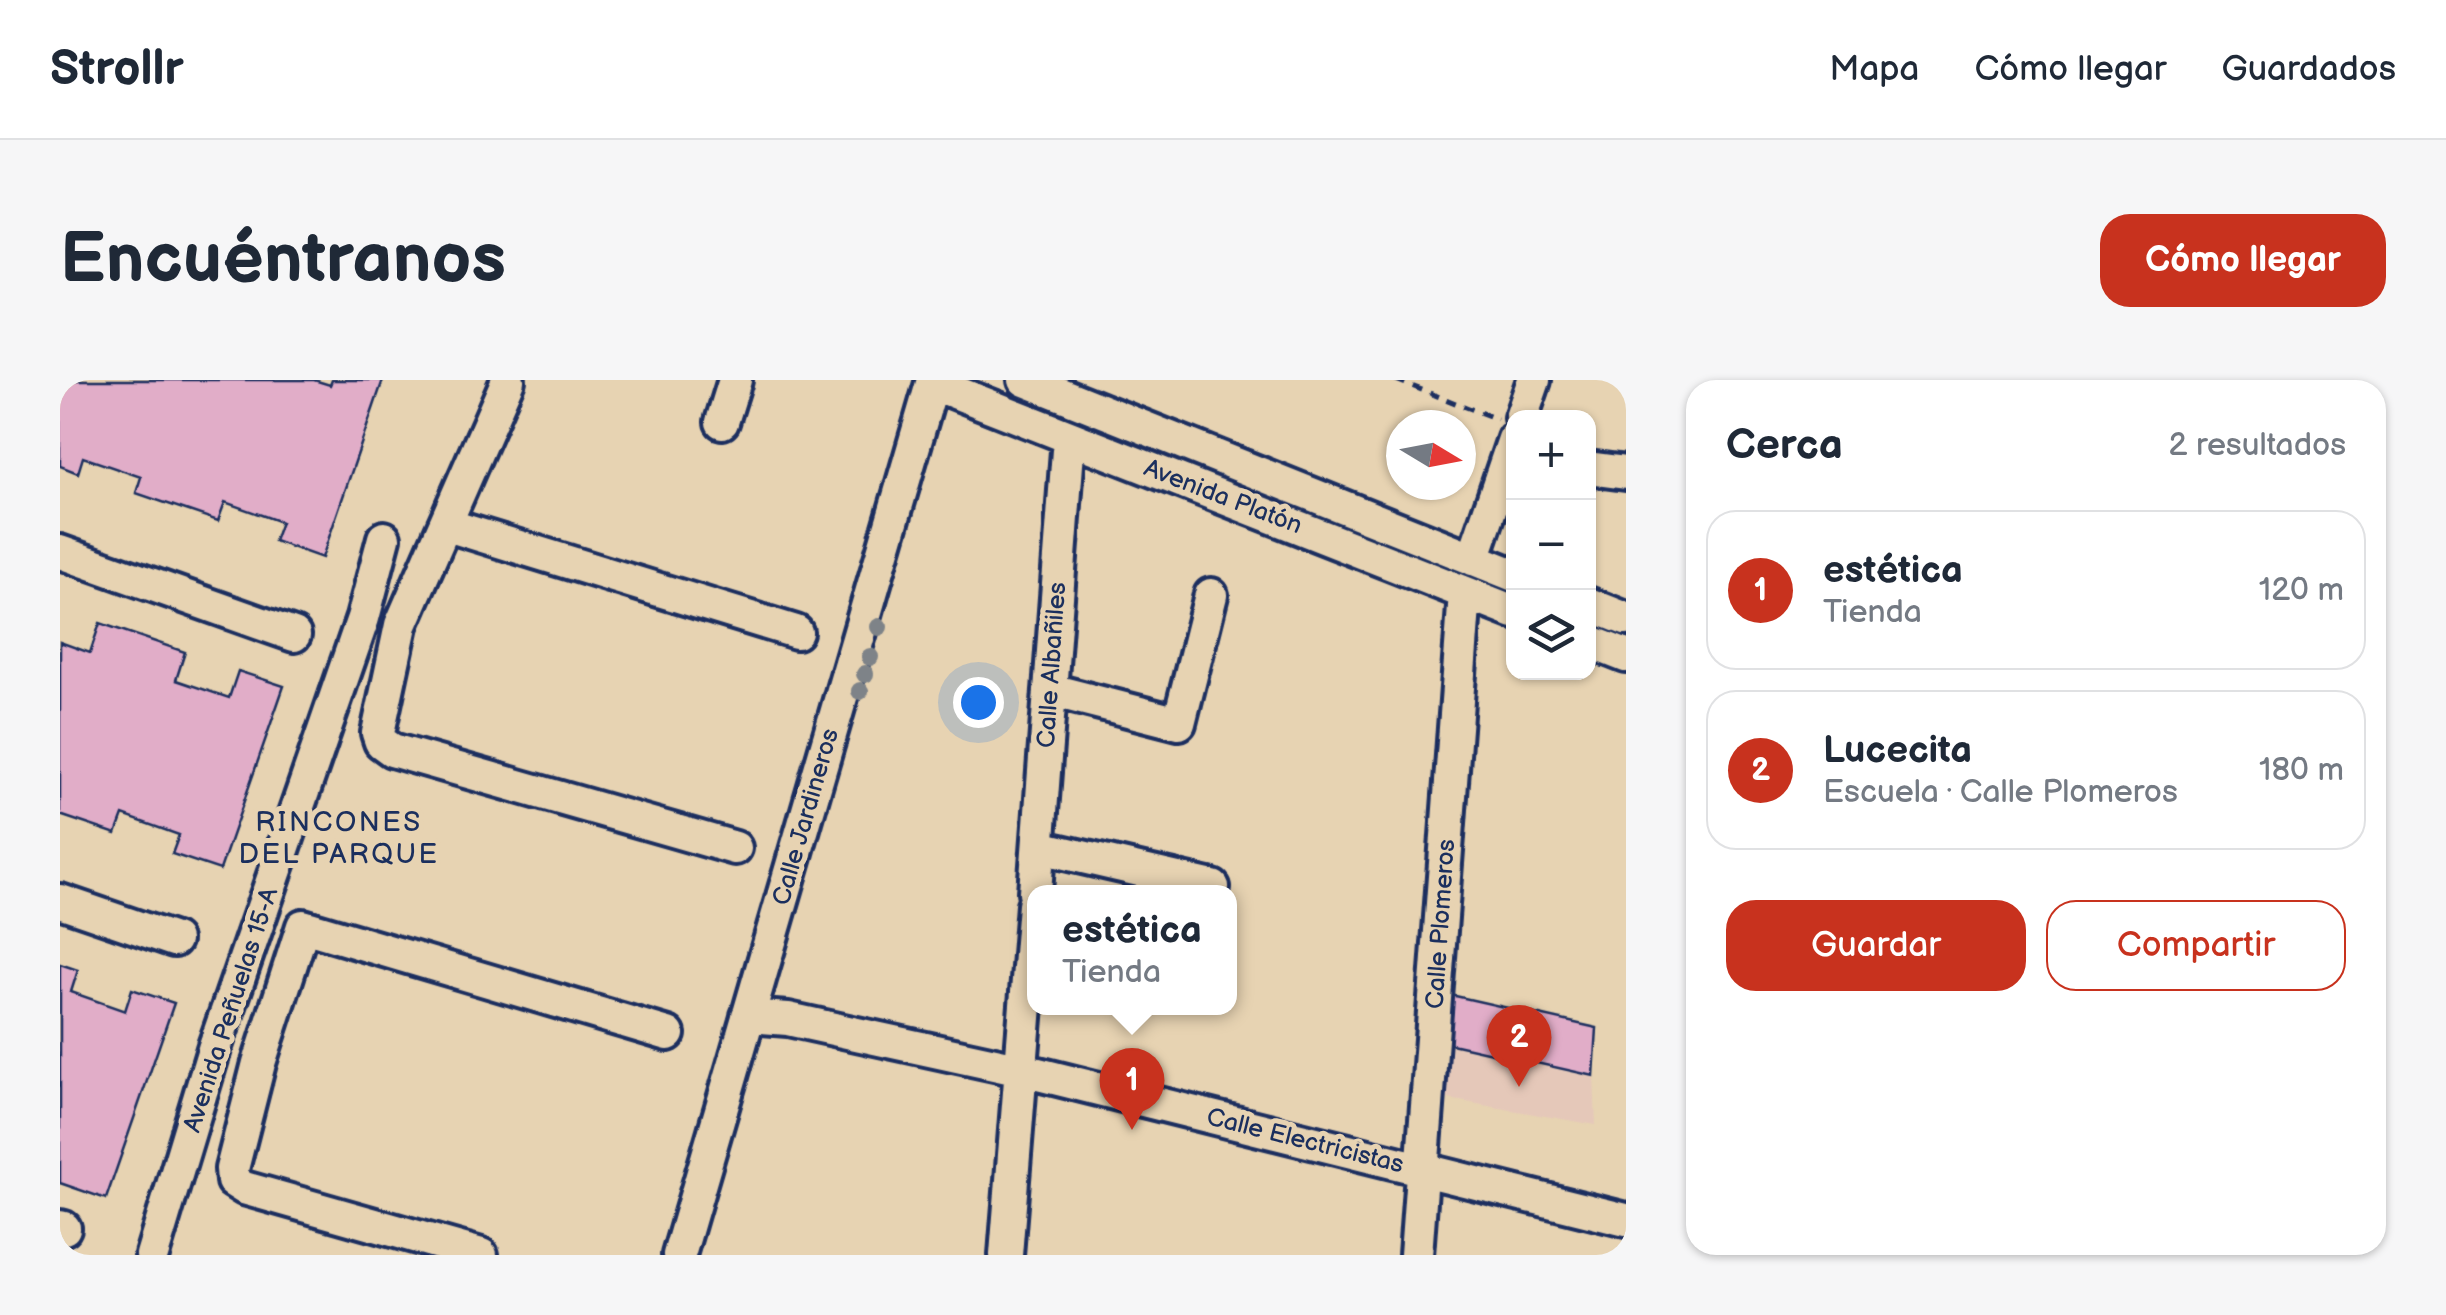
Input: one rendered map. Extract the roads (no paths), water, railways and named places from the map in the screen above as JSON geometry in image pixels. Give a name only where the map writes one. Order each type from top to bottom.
[{"type":"street","points":[[508,380],[447,525],[429,555],[397,639],[378,733],[381,742],[392,750],[735,848]]},
{"type":"street","points":[[722,422],[735,380]]},
{"type":"street","name":"Avenida Platón","points":[[1025,380],[1506,572]]},
{"type":"street","points":[[1523,410],[1534,380]]},
{"type":"street","name":"Avenida Platón","points":[[933,381],[1506,609]]},
{"type":"street","name":"Calle Jardineros","points":[[679,1255],[933,381]]},
{"type":"street","name":"Calle Albañiles","points":[[1036,885],[1069,437]]},
{"type":"street","points":[[1473,559],[1506,461]]},
{"type":"street","points":[[1596,469],[1626,473]]},
{"type":"street","points":[[447,525],[796,632]]},
{"type":"street","name":"Avenida Peñuelas 15-A","points":[[152,1255],[219,1034],[359,631],[384,538]]},
{"type":"street","points":[[60,552],[294,635]]},
{"type":"street","name":"Calle Plomeros","points":[[1416,1255],[1466,592]]},
{"type":"street","points":[[1050,690],[1180,724],[1212,596]]},
{"type":"street","points":[[1596,607],[1626,619]]},
{"type":"street","points":[[359,631],[397,639]]},
{"type":"street","points":[[1596,644],[1626,656]]},
{"type":"street","points":[[1039,847],[1204,885]]},
{"type":"street","points":[[60,900],[174,940]]},
{"type":"street","points":[[481,1255],[244,1188],[233,1181],[232,1168],[264,1048],[303,926],[668,1034]]},
{"type":"street","points":[[1006,1255],[1027,1001]]},
{"type":"street","name":"Calle Electricistas","points":[[748,1016],[788,1019],[1022,1070],[1626,1220]]},
{"type":"street","points":[[219,1034],[264,1048]]},
{"type":"place","name":"Lucecita","points":[[1519,1087]]},
{"type":"place","name":"estética","points":[[1132,1130]]},
{"type":"district","name":"RINCONES DEL PARQUE","points":[[339,838]]}]
